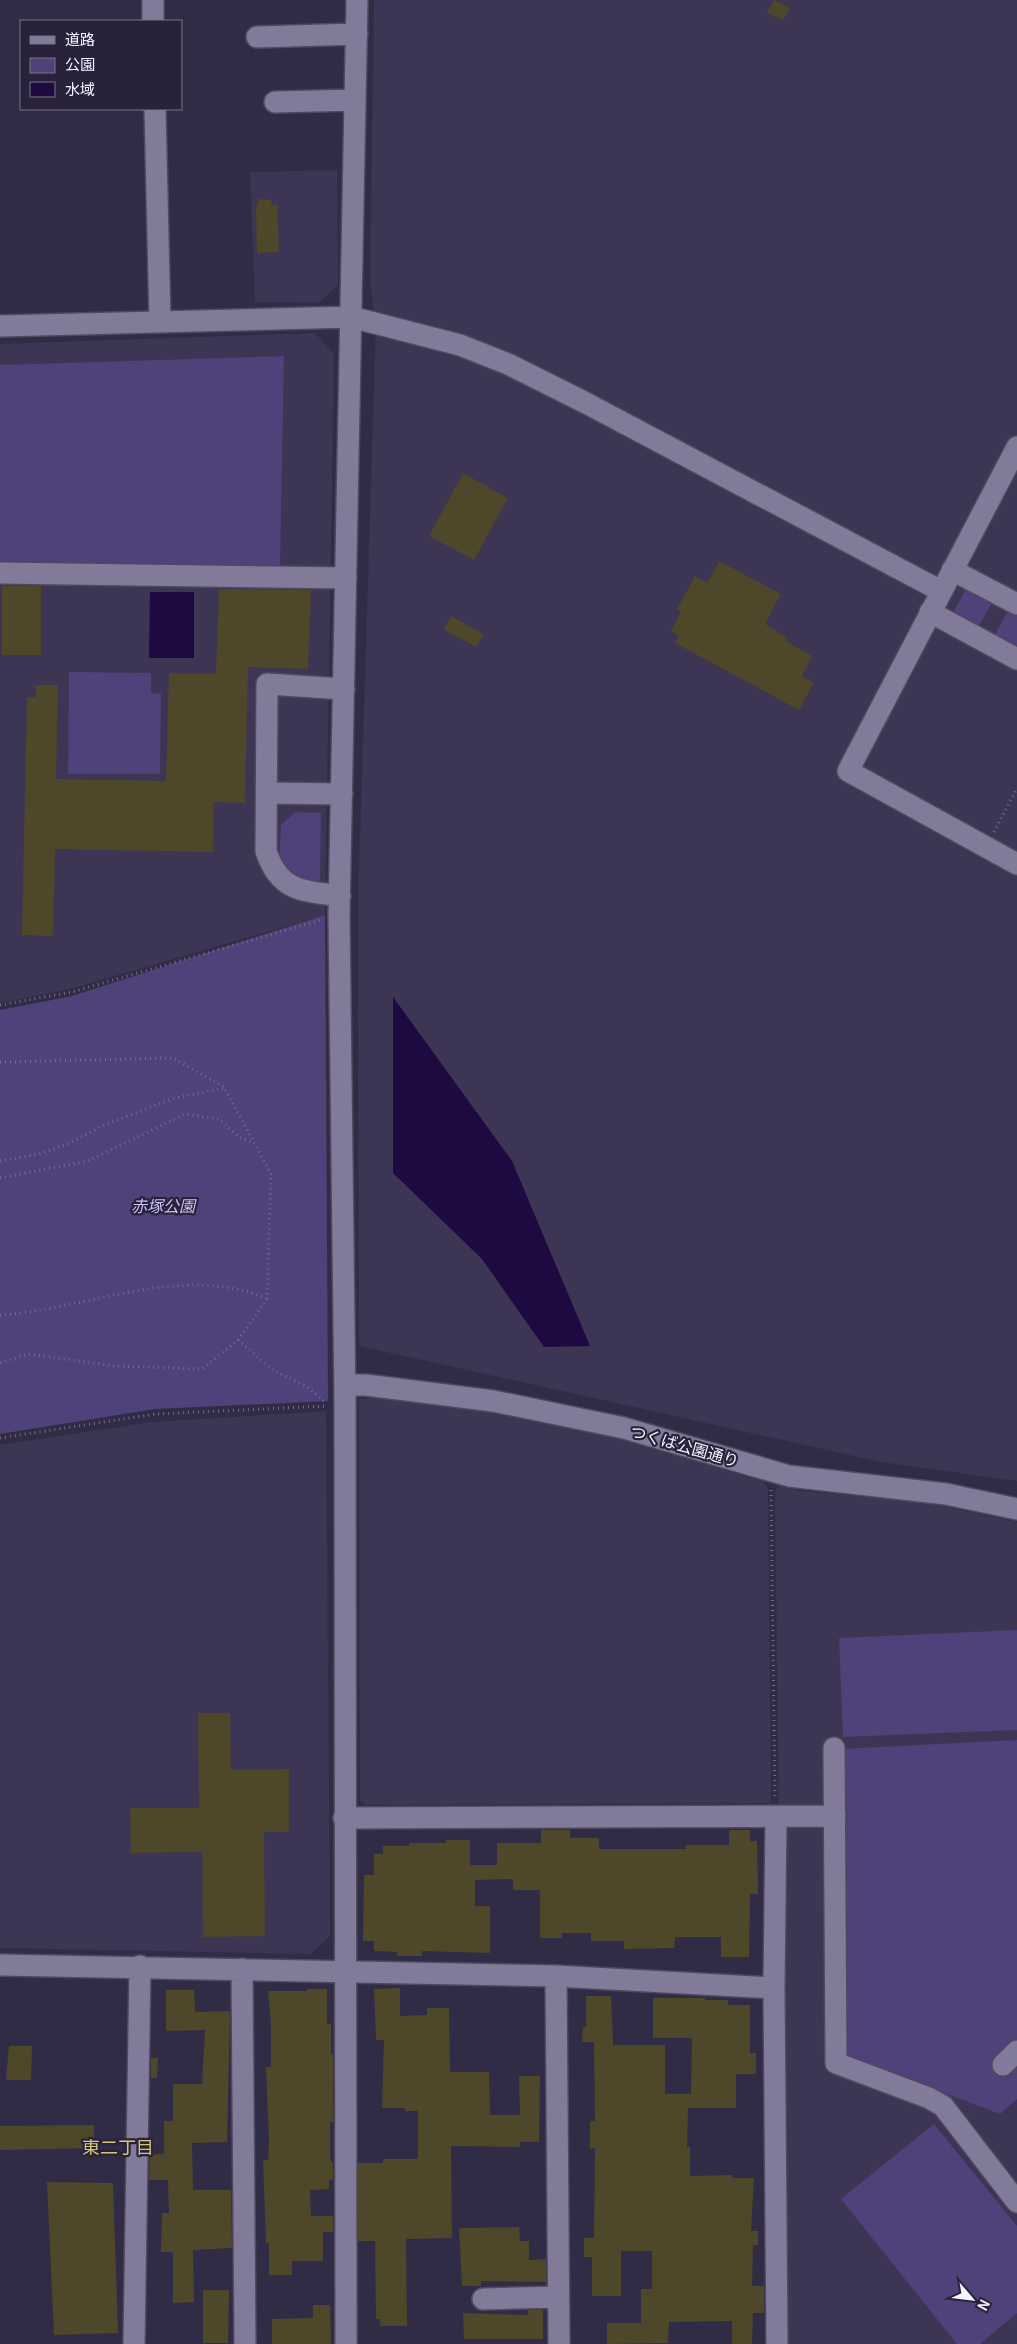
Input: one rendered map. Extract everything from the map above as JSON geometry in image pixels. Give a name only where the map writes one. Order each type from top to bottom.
[{"type":"street","points":[[153,0],[153,20]]},
{"type":"street","points":[[346,2344],[345,1405],[340,896],[357,0]]},
{"type":"street","points":[[257,37],[356,34]]},
{"type":"street","points":[[275,102],[355,100]]},
{"type":"street","points":[[155,110],[160,322]]},
{"type":"street","points":[[0,326],[351,317],[460,344],[508,364],[941,591]]},
{"type":"street","points":[[1017,447],[848,771],[1017,864]]},
{"type":"street","points":[[952,570],[1017,604]]},
{"type":"street","points":[[0,573],[346,578]]},
{"type":"street","points":[[930,612],[1017,659]]},
{"type":"street","points":[[340,896],[300,890],[285,883],[272,869],[266,852],[267,684],[344,689]]},
{"type":"street","points":[[267,793],[342,794]]},
{"type":"street","name":"つくば公園通り","points":[[352,1385],[366,1385],[493,1401],[614,1426],[789,1476],[946,1494],[1017,1509]]},
{"type":"street","points":[[834,1748],[836,2063],[929,2098],[942,2106],[1017,2202]]},
{"type":"street","points":[[344,1818],[835,1816]]},
{"type":"street","points":[[776,1817],[774,1988],[777,2344]]},
{"type":"street","points":[[0,1965],[140,1966],[556,1976],[774,1988]]},
{"type":"street","points":[[134,2344],[140,1966]]},
{"type":"street","points":[[242,1969],[245,2344]]},
{"type":"street","points":[[556,1976],[559,2344]]},
{"type":"street","points":[[483,2299],[558,2297]]},
{"type":"path","points":[[986,846],[1017,788]]},
{"type":"path","points":[[0,1005],[72,992],[329,918]]},
{"type":"path","points":[[0,1062],[173,1058],[224,1087],[271,1174],[267,1298],[238,1340],[202,1369],[116,1366],[28,1354],[0,1363]]},
{"type":"path","points":[[0,1162],[39,1154],[68,1144],[102,1126],[175,1098],[224,1087]]},
{"type":"path","points":[[0,1178],[88,1161],[184,1114],[219,1119],[239,1137],[254,1143]]},
{"type":"path","points":[[0,1315],[188,1285],[250,1291],[267,1298]]},
{"type":"path","points":[[0,1438],[156,1414],[330,1406],[309,1388],[273,1370],[238,1340]]},
{"type":"path","points":[[776,1817],[771,1483],[789,1476]]},
{"type":"shaded area","points":[[374,0],[1017,0],[1017,1481],[881,1462],[359,1346],[358,903],[376,324],[370,282]]},
{"type":"shaded area","points":[[337,170],[338,285],[318,303],[255,302],[250,172]]},
{"type":"shaded area","points":[[315,333],[334,354],[325,915],[67,990],[0,1003],[0,344]]},
{"type":"shaded area","points":[[415,1395],[491,1407],[622,1439],[764,1482],[768,1488],[771,1803],[365,1805],[360,1800],[359,1399]]},
{"type":"shaded area","points":[[326,1411],[330,1936],[311,1954],[0,1948],[0,1445],[152,1422]]},
{"type":"shaded area","points":[[780,1486],[800,1491],[918,1501],[1017,1522],[1017,2344],[785,2344],[775,1491]]},
{"type":"green space","points":[[284,356],[280,566],[0,566],[0,365]]},
{"type":"green space","points":[[967,587],[993,601],[978,628],[952,615]]},
{"type":"green space","points":[[1008,611],[1017,615],[1017,649],[994,636]]},
{"type":"green space","points":[[69,672],[151,673],[151,693],[161,694],[160,774],[68,774]]},
{"type":"green space","points":[[295,812],[321,813],[320,883],[288,876],[279,863],[281,825]]},
{"type":"green space","name":"赤塚公園","points":[[325,915],[328,1401],[155,1409],[0,1434],[0,1010],[72,996]]},
{"type":"green space","points":[[1017,1630],[1017,1730],[843,1737],[839,1638]]},
{"type":"green space","points":[[1017,1740],[1017,2099],[1000,2114],[841,2054],[838,1749]]},
{"type":"green space","points":[[934,2124],[1017,2226],[1017,2313],[980,2344],[957,2344],[841,2199]]},
{"type":"water","points":[[150,592],[194,592],[194,658],[149,658]]},
{"type":"water","points":[[393,997],[512,1161],[590,1346],[544,1347],[482,1259],[393,1173]]},
{"type":"building","points":[[774,0],[790,8],[783,20],[767,12]]},
{"type":"building","points":[[258,199],[272,200],[271,205],[277,205],[279,252],[257,253],[256,206],[258,206]]},
{"type":"building","points":[[463,473],[508,498],[474,560],[429,536]]},
{"type":"building","points":[[719,561],[781,594],[765,624],[788,638],[786,641],[812,656],[802,676],[814,682],[799,710],[675,643],[679,635],[671,631],[681,612],[677,609],[695,576],[707,583]]},
{"type":"building","points":[[2,586],[41,586],[41,655],[2,655]]},
{"type":"building","points":[[219,589],[311,590],[308,669],[248,667],[245,803],[214,802],[213,852],[55,849],[53,936],[22,935],[27,697],[36,697],[36,685],[58,685],[56,779],[166,781],[169,673],[216,674]]},
{"type":"building","points":[[451,616],[484,634],[476,647],[444,630]]},
{"type":"building","points":[[198,1713],[230,1713],[231,1770],[289,1769],[289,1832],[264,1832],[265,1936],[203,1937],[202,1852],[131,1853],[130,1808],[199,1808]]},
{"type":"building","points":[[541,1830],[570,1830],[570,1838],[599,1838],[599,1849],[686,1849],[686,1845],[729,1845],[729,1830],[750,1830],[750,1841],[757,1841],[758,1894],[750,1894],[749,1957],[721,1957],[721,1937],[675,1937],[674,1948],[624,1949],[624,1941],[591,1941],[591,1933],[562,1933],[562,1938],[540,1938],[540,1890],[513,1890],[513,1879],[475,1880],[475,1906],[490,1906],[490,1953],[422,1951],[422,1956],[397,1956],[397,1952],[374,1951],[374,1941],[363,1941],[364,1875],[374,1875],[374,1854],[383,1854],[383,1846],[409,1846],[409,1843],[446,1843],[446,1840],[470,1840],[470,1865],[497,1865],[497,1843],[541,1843]]},
{"type":"building","points":[[400,1988],[400,2016],[427,2015],[427,2008],[449,2008],[450,2072],[489,2072],[490,2115],[520,2115],[519,2076],[540,2076],[539,2142],[520,2142],[520,2147],[451,2146],[452,2238],[406,2239],[407,2326],[380,2326],[380,2319],[376,2319],[375,2241],[358,2241],[358,2163],[383,2163],[383,2159],[418,2159],[418,2111],[405,2111],[405,2108],[382,2108],[384,2040],[376,2040],[374,1989]]},
{"type":"building","points":[[307,1989],[327,1989],[327,2024],[331,2024],[331,2054],[333,2054],[333,2122],[330,2122],[330,2159],[333,2164],[333,2180],[329,2180],[329,2189],[310,2190],[311,2216],[333,2216],[333,2232],[323,2232],[323,2261],[292,2261],[292,2275],[269,2275],[269,2243],[266,2243],[263,2160],[268,2160],[269,2142],[266,2067],[271,2067],[271,2024],[268,1991],[307,1991]]},
{"type":"building","points":[[166,1990],[194,1990],[195,2012],[230,2011],[227,2142],[192,2143],[193,2190],[231,2190],[232,2248],[193,2250],[194,2302],[173,2303],[173,2252],[161,2252],[162,2213],[169,2213],[168,2180],[149,2180],[150,2155],[164,2154],[164,2121],[173,2121],[173,2084],[202,2084],[205,2030],[166,2031]]},
{"type":"building","points":[[586,1996],[611,1996],[613,2045],[665,2045],[665,2094],[691,2094],[692,2038],[653,2038],[653,1998],[705,1998],[705,2000],[728,2000],[728,2005],[750,2005],[750,2053],[756,2053],[756,2074],[736,2074],[736,2108],[688,2108],[687,2147],[690,2147],[690,2176],[732,2175],[732,2178],[754,2178],[751,2231],[758,2231],[758,2245],[753,2245],[752,2286],[764,2286],[764,2313],[753,2313],[752,2344],[732,2344],[732,2321],[669,2322],[668,2343],[607,2344],[607,2323],[641,2323],[641,2289],[652,2289],[652,2251],[621,2251],[621,2296],[592,2296],[592,2257],[584,2257],[584,2238],[594,2238],[595,2148],[590,2149],[590,2121],[595,2121],[594,2042],[582,2042],[583,2027],[586,2027]]},
{"type":"building","points":[[9,2046],[32,2046],[31,2080],[6,2080]]},
{"type":"building","points":[[151,2058],[158,2058],[157,2078],[151,2078]]},
{"type":"building","points":[[94,2125],[94,2148],[0,2150],[0,2126]]},
{"type":"building","points":[[47,2182],[113,2183],[118,2333],[54,2335]]},
{"type":"building","points":[[519,2227],[520,2241],[529,2241],[529,2260],[546,2259],[546,2282],[481,2281],[481,2286],[462,2286],[459,2228]]},
{"type":"building","points":[[203,2290],[229,2290],[228,2343],[203,2343]]},
{"type":"building","points":[[313,2305],[330,2305],[331,2344],[272,2344],[272,2319],[313,2318]]},
{"type":"building","points":[[528,2310],[543,2310],[543,2339],[464,2339],[463,2313],[528,2315]]},
{"type":"district","name":"東二丁目","points":[[118,2146]]}]
